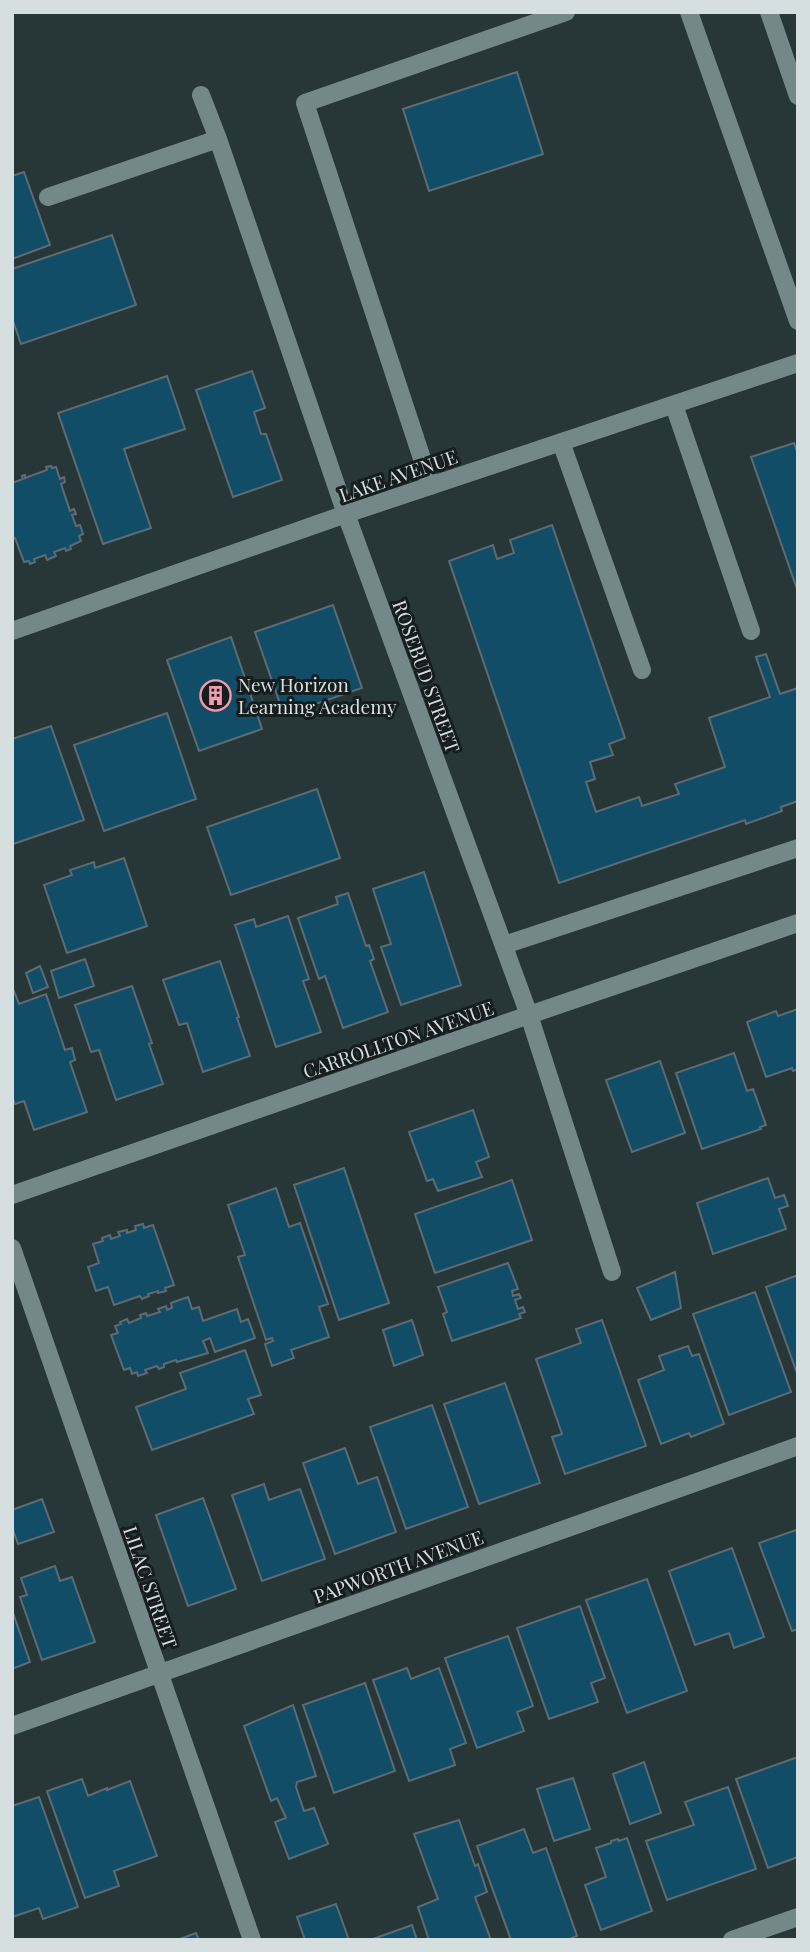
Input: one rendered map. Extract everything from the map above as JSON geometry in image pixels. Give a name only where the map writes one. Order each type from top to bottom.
[{"type":"street","points":[[431,486],[305,103],[566,12]]},
{"type":"street","points":[[689,12],[798,321]]},
{"type":"street","points":[[769,12],[798,96]]},
{"type":"street","name":"ROSEBUD STREET","points":[[201,95],[346,514],[529,1015],[612,1272]]},
{"type":"street","points":[[48,197],[218,139]]},
{"type":"street","name":"LAKE AVENUE","points":[[12,631],[346,514],[798,363]]},
{"type":"street","points":[[674,405],[751,631]]},
{"type":"street","points":[[561,442],[642,670]]},
{"type":"street","points":[[504,945],[798,848]]},
{"type":"street","name":"CARROLLTON AVENUE","points":[[12,1195],[798,923]]},
{"type":"street","name":"LILAC STREET","points":[[12,1248],[252,1940]]},
{"type":"street","name":"PAPWORTH AVENUE","points":[[12,1726],[798,1446]]},
{"type":"street","points":[[732,1940],[798,1916]]},
{"type":"building","points":[[517,72],[543,154],[429,191],[403,109]]},
{"type":"building","points":[[24,172],[50,245],[12,259],[12,176]]},
{"type":"building","points":[[112,235],[136,305],[21,344],[12,318],[12,269]]},
{"type":"building","points":[[252,371],[265,408],[254,412],[261,434],[266,434],[282,480],[233,497],[196,390]]},
{"type":"building","points":[[167,376],[185,429],[124,449],[151,528],[103,544],[58,413]]},
{"type":"building","points":[[794,443],[798,454],[798,592],[751,457]]},
{"type":"building","points":[[51,466],[56,467],[60,479],[64,477],[65,482],[61,484],[70,511],[74,509],[76,514],[72,515],[83,534],[79,536],[81,541],[70,546],[71,549],[54,552],[56,556],[47,560],[45,555],[34,559],[35,562],[30,564],[29,561],[24,562],[15,538],[12,539],[12,483],[23,479],[22,476],[25,475],[25,478]]},
{"type":"building","points":[[552,525],[625,738],[609,744],[613,755],[590,762],[595,779],[586,782],[596,812],[639,797],[642,806],[679,794],[675,784],[725,767],[709,718],[770,697],[756,657],[766,654],[780,694],[798,688],[798,801],[781,807],[782,811],[746,824],[745,820],[559,883],[449,561],[493,545],[497,559],[514,553],[510,540]]},
{"type":"building","points":[[333,605],[362,688],[284,715],[255,632]]},
{"type":"building","name":"New Horizon Learning Academy","points":[[231,637],[262,729],[199,751],[167,660]]},
{"type":"building","points":[[167,713],[196,799],[104,831],[74,745]]},
{"type":"building","points":[[51,726],[84,820],[13,844],[12,739]]},
{"type":"building","points":[[317,789],[340,858],[231,895],[207,827]]},
{"type":"building","points":[[124,858],[147,926],[67,953],[44,885],[72,875],[70,870],[94,862],[95,868]]},
{"type":"building","points":[[424,872],[461,985],[401,1005],[381,947],[391,944],[373,889]]},
{"type":"building","points":[[348,893],[366,946],[369,945],[374,959],[370,961],[388,1012],[343,1028],[325,976],[319,979],[298,918],[338,904],[336,897]]},
{"type":"building","points":[[288,916],[309,979],[303,981],[321,1032],[276,1047],[235,925],[254,919],[256,927]]},
{"type":"building","points":[[85,959],[94,986],[59,998],[51,971]]},
{"type":"building","points":[[220,961],[250,1056],[203,1072],[187,1023],[179,1025],[163,980]]},
{"type":"building","points":[[40,966],[48,987],[33,993],[26,973]]},
{"type":"building","points":[[132,986],[163,1084],[116,1100],[99,1050],[91,1052],[75,1005]]},
{"type":"building","points":[[12,991],[19,1004],[46,994],[65,1050],[72,1048],[75,1060],[70,1062],[87,1112],[34,1130],[24,1101],[15,1104],[12,1096]]},
{"type":"building","points":[[798,1009],[798,1069],[793,1071],[792,1068],[766,1077],[747,1022],[776,1011],[778,1016]]},
{"type":"building","points":[[734,1053],[747,1091],[753,1089],[766,1125],[702,1149],[676,1073]]},
{"type":"building","points":[[660,1061],[685,1133],[632,1152],[606,1080]]},
{"type":"building","points":[[473,1110],[489,1157],[476,1162],[482,1177],[438,1191],[433,1179],[427,1181],[409,1132]]},
{"type":"building","points":[[344,1168],[389,1303],[339,1320],[294,1185]]},
{"type":"building","points":[[768,1178],[775,1198],[784,1195],[788,1206],[779,1209],[786,1229],[713,1254],[697,1203]]},
{"type":"building","points":[[512,1180],[532,1240],[435,1273],[415,1214]]},
{"type":"building","points":[[276,1188],[289,1227],[300,1223],[328,1304],[319,1307],[329,1337],[291,1350],[294,1358],[272,1366],[265,1344],[273,1341],[272,1338],[266,1340],[238,1257],[245,1255],[228,1205]]},
{"type":"building","points":[[143,1224],[144,1228],[153,1225],[174,1285],[165,1288],[166,1291],[148,1294],[149,1296],[142,1299],[140,1296],[114,1305],[108,1287],[96,1291],[88,1267],[99,1263],[93,1244],[110,1235],[111,1239],[120,1236],[118,1232],[136,1230],[135,1226]]},
{"type":"building","points":[[508,1263],[518,1289],[512,1291],[513,1296],[519,1294],[521,1298],[515,1300],[518,1309],[523,1307],[525,1312],[519,1314],[521,1318],[452,1341],[443,1314],[447,1312],[438,1287]]},
{"type":"building","points":[[675,1272],[681,1308],[651,1320],[637,1288]]},
{"type":"building","points":[[798,1275],[798,1376],[766,1287]]},
{"type":"building","points":[[755,1292],[791,1392],[729,1415],[693,1314]]},
{"type":"building","points":[[188,1297],[192,1309],[199,1307],[203,1321],[237,1309],[241,1322],[248,1319],[255,1338],[215,1352],[210,1338],[203,1341],[208,1353],[177,1362],[176,1360],[159,1369],[157,1366],[138,1376],[137,1372],[132,1374],[130,1368],[124,1370],[111,1335],[118,1333],[115,1326],[127,1319],[129,1323],[141,1318],[140,1315],[146,1313],[147,1316],[160,1312],[158,1309],[166,1306],[167,1310],[172,1308],[171,1303]]},
{"type":"building","points":[[412,1320],[423,1355],[394,1366],[383,1330]]},
{"type":"building","points":[[602,1320],[646,1446],[565,1474],[552,1437],[562,1434],[536,1359],[581,1343],[576,1329]]},
{"type":"building","points":[[688,1346],[692,1356],[699,1354],[724,1424],[691,1437],[689,1433],[661,1444],[638,1380],[664,1370],[659,1356]]},
{"type":"building","points":[[245,1350],[261,1395],[248,1399],[254,1414],[152,1450],[136,1407],[186,1389],[180,1373]]},
{"type":"building","points":[[505,1383],[540,1483],[479,1504],[444,1404]]},
{"type":"building","points":[[432,1405],[468,1507],[406,1529],[370,1427]]},
{"type":"building","points":[[345,1448],[358,1484],[377,1477],[396,1532],[335,1554],[303,1463]]},
{"type":"building","points":[[264,1484],[269,1500],[300,1489],[325,1559],[262,1581],[232,1495]]},
{"type":"building","points":[[203,1498],[236,1589],[188,1606],[156,1515]]},
{"type":"building","points":[[42,1499],[54,1532],[18,1544],[12,1527],[12,1510]]},
{"type":"building","points":[[796,1530],[798,1629],[792,1631],[759,1543]]},
{"type":"building","points":[[732,1548],[764,1637],[734,1648],[729,1633],[695,1645],[669,1571]]},
{"type":"building","points":[[55,1566],[60,1581],[72,1577],[95,1642],[42,1660],[20,1597],[27,1595],[21,1578]]},
{"type":"building","points":[[647,1579],[687,1691],[627,1713],[586,1600]]},
{"type":"building","points":[[580,1606],[605,1678],[591,1683],[598,1702],[549,1719],[517,1628]]},
{"type":"building","points":[[12,1610],[30,1662],[12,1669]]},
{"type":"building","points":[[508,1636],[533,1706],[517,1712],[524,1731],[477,1748],[445,1658]]},
{"type":"building","points":[[407,1668],[411,1679],[439,1668],[466,1743],[450,1749],[455,1765],[409,1781],[373,1680]]},
{"type":"building","points":[[365,1683],[395,1771],[334,1793],[303,1705]]},
{"type":"building","points":[[293,1705],[316,1776],[297,1782],[296,1787],[304,1811],[314,1808],[328,1844],[289,1859],[275,1822],[286,1818],[277,1798],[271,1801],[244,1726]]},
{"type":"building","points":[[798,1757],[798,1857],[768,1868],[736,1779]]},
{"type":"building","points":[[644,1762],[661,1813],[630,1824],[613,1774]]},
{"type":"building","points":[[573,1778],[590,1829],[554,1841],[537,1789]]},
{"type":"building","points":[[82,1779],[88,1796],[130,1781],[157,1856],[114,1871],[119,1886],[85,1898],[47,1791]]},
{"type":"building","points":[[728,1787],[756,1869],[667,1900],[646,1841],[694,1825],[685,1802]]},
{"type":"building","points":[[39,1797],[78,1907],[43,1919],[39,1908],[12,1917],[12,1806]]},
{"type":"building","points":[[459,1820],[487,1892],[475,1897],[491,1940],[429,1940],[418,1907],[438,1899],[414,1834]]},
{"type":"building","points":[[524,1829],[533,1853],[546,1848],[577,1936],[567,1940],[511,1940],[477,1846]]},
{"type":"building","points":[[627,1838],[652,1911],[601,1930],[585,1885],[606,1877],[596,1848]]},
{"type":"building","points":[[336,1904],[349,1940],[305,1940],[297,1917]]},
{"type":"building","points":[[412,1925],[417,1940],[370,1940]]},
{"type":"building","points":[[196,1933],[199,1940],[177,1940]]},
{"type":"place","name":"New Horizon Learning Academy","points":[[215,695]]}]
